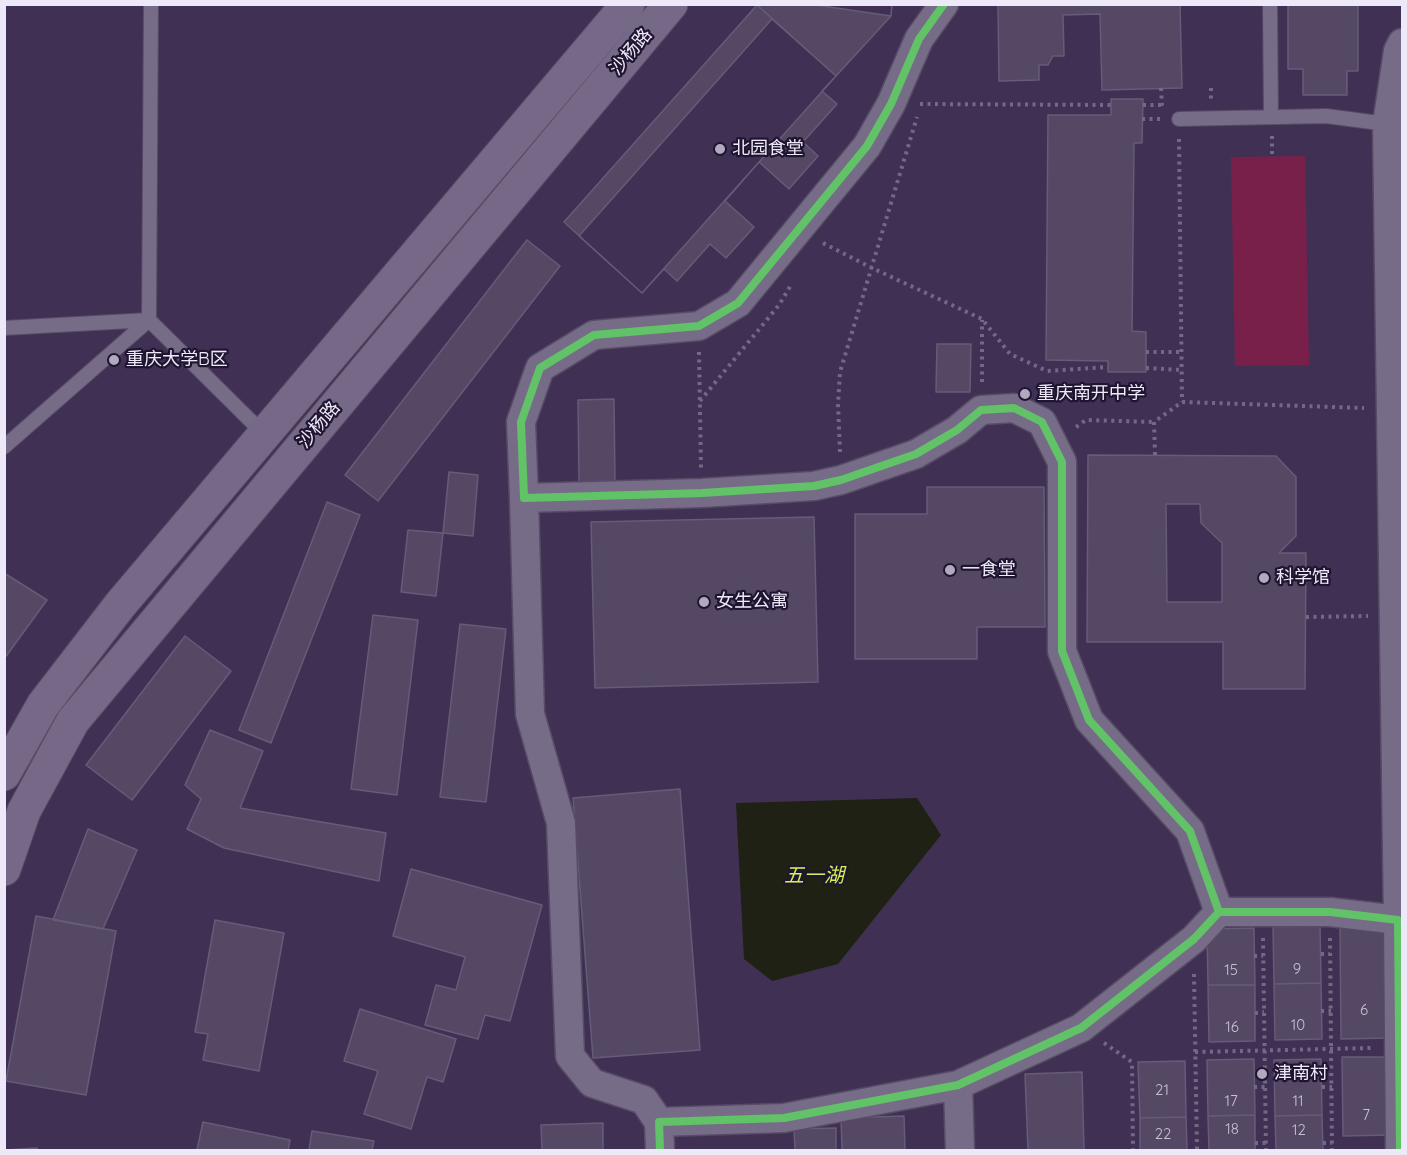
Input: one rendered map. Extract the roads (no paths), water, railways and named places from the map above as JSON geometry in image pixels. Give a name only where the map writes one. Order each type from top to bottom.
[{"type":"main road","name":"沙杨路","points":[[4,774],[43,705],[120,605],[628,4]]},
{"type":"main road","name":"沙杨路","points":[[4,869],[24,811],[73,721],[671,4]]},
{"type":"street","points":[[660,1150],[659,1122],[644,1100],[592,1083],[570,1056],[561,823],[530,714],[521,422],[540,368],[594,335],[699,326],[738,303],[867,146],[891,104],[919,39],[944,4]]},
{"type":"street","points":[[1400,1150],[1387,124],[1398,51],[1402,43]]},
{"type":"street","points":[[524,498],[702,493],[813,486],[841,480],[916,454],[957,430],[981,410],[1014,408],[1041,422],[1062,462],[1062,651],[1089,720],[1190,831],[1219,912]]},
{"type":"street","points":[[659,1122],[784,1118],[957,1085],[1081,1028],[1194,939],[1219,912],[1330,912],[1398,920]]},
{"type":"street","points":[[957,1085],[960,1150]]},
{"type":"lane","points":[[151,4],[149,320],[266,435]]},
{"type":"lane","points":[[1270,4],[1271,117]]},
{"type":"lane","points":[[1179,118],[1326,116],[1387,124]]},
{"type":"lane","points":[[4,328],[149,320]]},
{"type":"lane","points":[[4,447],[149,320]]},
{"type":"water","name":"五一湖","points":[[917,798],[941,835],[838,964],[772,981],[744,959],[736,803]]},
{"type":"place","name":"北园食堂","points":[[720,149]]},
{"type":"place","name":"重庆大学B区","points":[[114,360]]},
{"type":"place","name":"重庆南开中学","points":[[1025,394]]},
{"type":"place","name":"一食堂","points":[[950,570]]},
{"type":"place","name":"科学馆","points":[[1264,578]]},
{"type":"place","name":"女生公寓","points":[[704,602]]},
{"type":"place","name":"津南村","points":[[1262,1074]]}]
